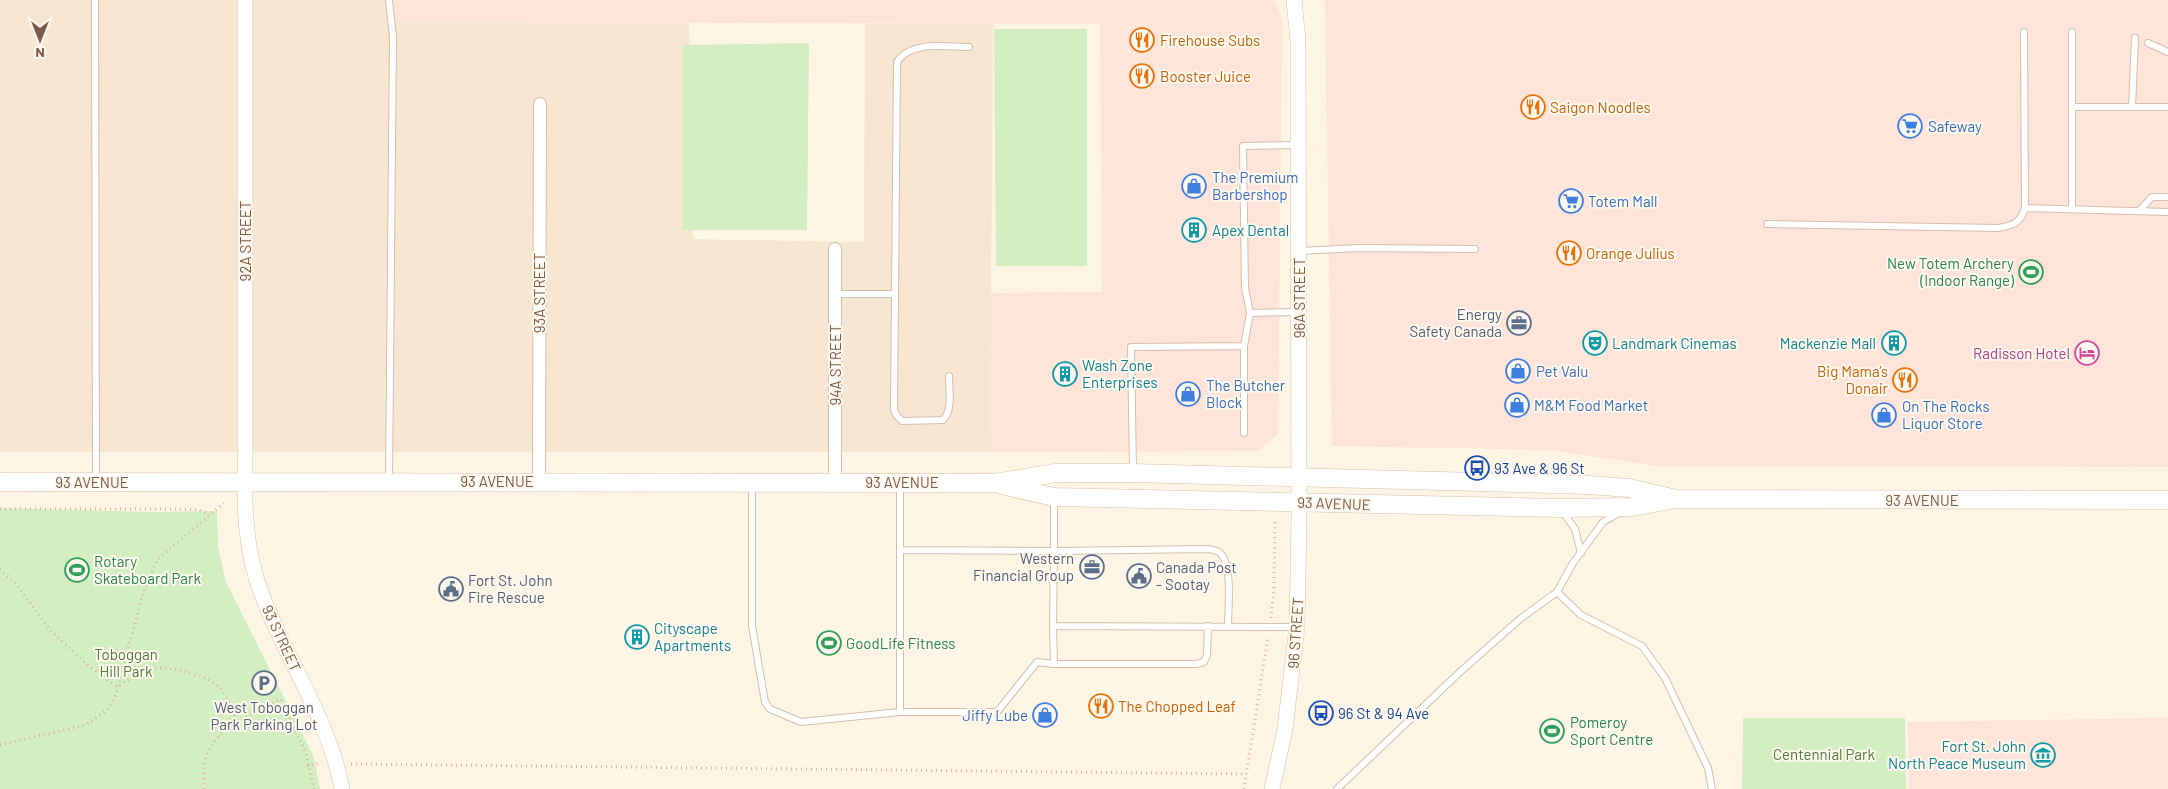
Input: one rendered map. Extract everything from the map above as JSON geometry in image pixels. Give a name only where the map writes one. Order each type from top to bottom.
[{"type":"main road","name":"93 AVENUE","points":[[0,482],[752,481],[994,483],[1055,473],[1133,473],[1589,485],[1630,488],[1676,499]]},
{"type":"main road","name":"93 AVENUE","points":[[994,483],[1054,497],[1559,508],[1632,507],[1676,499],[2168,500]]},
{"type":"street","name":"92A STREET","points":[[245,0],[245,481]]},
{"type":"street","name":"96A STREET","points":[[1294,0],[1298,41],[1298,476]]},
{"type":"street","name":"93A STREET","points":[[539,481],[540,104]]},
{"type":"street","name":"94A STREET","points":[[835,249],[835,482]]},
{"type":"street","name":"96 STREET","points":[[1272,789],[1286,720],[1297,627],[1298,476]]},
{"type":"street","name":"93 STREET","points":[[245,481],[248,542],[257,580],[279,633],[327,735],[342,789]]},
{"type":"lane","points":[[95,0],[96,482]]},
{"type":"lane","points":[[389,0],[393,37],[390,481]]},
{"type":"lane","points":[[1767,224],[1998,228],[2015,224],[2022,220],[2025,208],[2024,32]]},
{"type":"lane","points":[[2072,32],[2072,210]]},
{"type":"lane","points":[[2132,107],[2135,38]]},
{"type":"lane","points":[[2148,43],[2168,52]]},
{"type":"lane","points":[[949,376],[949,409],[948,416],[943,420],[902,421],[897,416],[894,410],[897,62],[907,50],[969,47]]},
{"type":"lane","points":[[2073,107],[2168,107]]},
{"type":"lane","points":[[1244,432],[1244,346],[1250,313],[1245,288],[1243,146],[1298,145]]},
{"type":"lane","points":[[2139,211],[2152,197],[2168,197]]},
{"type":"lane","points":[[2025,208],[2168,212]]},
{"type":"lane","points":[[1298,251],[1358,248],[1474,249]]},
{"type":"lane","points":[[835,294],[895,294]]},
{"type":"lane","points":[[1250,313],[1299,312]]},
{"type":"lane","points":[[1133,473],[1131,347],[1244,346]]},
{"type":"lane","points":[[752,481],[752,626],[765,702],[770,709],[801,722],[900,712],[998,712],[1037,662],[1054,664],[1196,664],[1204,662],[1208,655],[1208,626]]},
{"type":"lane","points":[[900,482],[900,712]]},
{"type":"lane","points":[[1054,497],[1054,664]]},
{"type":"lane","points":[[1337,789],[1461,671],[1520,619],[1557,592],[1581,553],[1604,522],[1632,507]]},
{"type":"lane","points":[[1559,508],[1570,518],[1581,553]]},
{"type":"lane","points":[[900,550],[1208,549],[1219,552],[1226,561],[1228,575],[1228,626]]},
{"type":"lane","points":[[1557,592],[1581,615],[1642,646],[1665,678],[1708,768],[1712,789]]},
{"type":"lane","points":[[1053,626],[1297,627]]},
{"type":"path","points":[[0,745],[86,725],[107,710],[115,696],[142,597],[157,560],[224,503]]},
{"type":"path","points":[[0,509],[180,509],[200,510],[209,515]]},
{"type":"path","points":[[1244,789],[1270,627],[1274,587],[1275,518]]},
{"type":"path","points":[[0,569],[17,584],[50,630],[89,666],[117,687]]},
{"type":"path","points":[[117,687],[140,672],[157,666],[174,668],[206,677],[223,692],[238,723]]},
{"type":"path","points":[[204,789],[206,757],[218,737],[238,723],[281,700],[295,726],[306,753],[307,766],[314,789]]},
{"type":"path","points":[[307,766],[325,763]]},
{"type":"path","points":[[372,766],[1245,774]]},
{"type":"shaded area","points":[[0,0],[384,0],[384,22],[689,23],[693,239],[864,242],[865,24],[993,23],[990,452],[0,452]]},
{"type":"shaded area","points":[[384,0],[1275,0],[1282,19],[1278,434],[1258,451],[990,452],[991,293],[1102,292],[1100,24],[384,22]]},
{"type":"shaded area","points":[[1325,0],[2168,0],[2168,467],[1656,466],[1550,450],[1332,446]]},
{"type":"shaded area","points":[[2168,718],[2168,789],[1909,789],[1908,722]]},
{"type":"green space","points":[[994,29],[1087,29],[1087,266],[996,266]]},
{"type":"green space","points":[[809,43],[807,230],[683,230],[683,45]]},
{"type":"green space","name":"Toboggan Hill Park","points":[[0,508],[153,512],[217,511],[218,547],[226,582],[314,757],[320,789],[0,789]]},
{"type":"green space","name":"Centennial Park","points":[[1743,718],[1905,718],[1906,789],[1742,789]]},
{"type":"place","name":"Firehouse Subs","points":[[1142,40]]},
{"type":"place","name":"Booster Juice","points":[[1142,76]]},
{"type":"place","name":"Saigon Noodles","points":[[1533,107]]},
{"type":"place","name":"Safeway","points":[[1910,126]]},
{"type":"place","name":"The Premium Barbershop","points":[[1194,186]]},
{"type":"place","name":"Totem Mall","points":[[1571,201]]},
{"type":"place","name":"Apex Dental","points":[[1194,230]]},
{"type":"place","name":"Orange Julius","points":[[1569,253]]},
{"type":"place","name":"New Totem Archery (Indoor Range)","points":[[2031,272]]},
{"type":"place","name":"Energy Safety Canada","points":[[1519,323]]},
{"type":"place","name":"Landmark Cinemas","points":[[1595,343]]},
{"type":"place","name":"Mackenzie Mall","points":[[1894,343]]},
{"type":"place","name":"Radisson Hotel","points":[[2087,353]]},
{"type":"place","name":"Pet Valu","points":[[1518,371]]},
{"type":"place","name":"Wash Zone Enterprises","points":[[1065,374]]},
{"type":"place","name":"Big Mama’s Donair","points":[[1905,380]]},
{"type":"place","name":"The Butcher Block","points":[[1188,394]]},
{"type":"place","name":"M&M Food Market","points":[[1517,405]]},
{"type":"place","name":"On The Rocks Liquor Store","points":[[1884,415]]},
{"type":"place","name":"93 Ave & 96 St","points":[[1477,468]]},
{"type":"place","name":"Western Financial Group","points":[[1092,567]]},
{"type":"place","name":"Rotary Skateboard Park","points":[[77,570]]},
{"type":"place","name":"Canada Post - Sootay","points":[[1139,576]]},
{"type":"place","name":"Fort St. John Fire Rescue","points":[[451,589]]},
{"type":"place","name":"Cityscape Apartments","points":[[637,637]]},
{"type":"place","name":"GoodLife Fitness","points":[[829,643]]},
{"type":"place","name":"West Toboggan Park Parking Lot","points":[[264,683]]},
{"type":"place","name":"The Chopped Leaf","points":[[1101,706]]},
{"type":"place","name":"96 St & 94 Ave","points":[[1321,713]]},
{"type":"place","name":"Jiffy Lube","points":[[1045,715]]},
{"type":"place","name":"Pomeroy Sport Centre","points":[[1552,731]]},
{"type":"place","name":"Fort St. John North Peace Museum","points":[[2043,755]]}]
